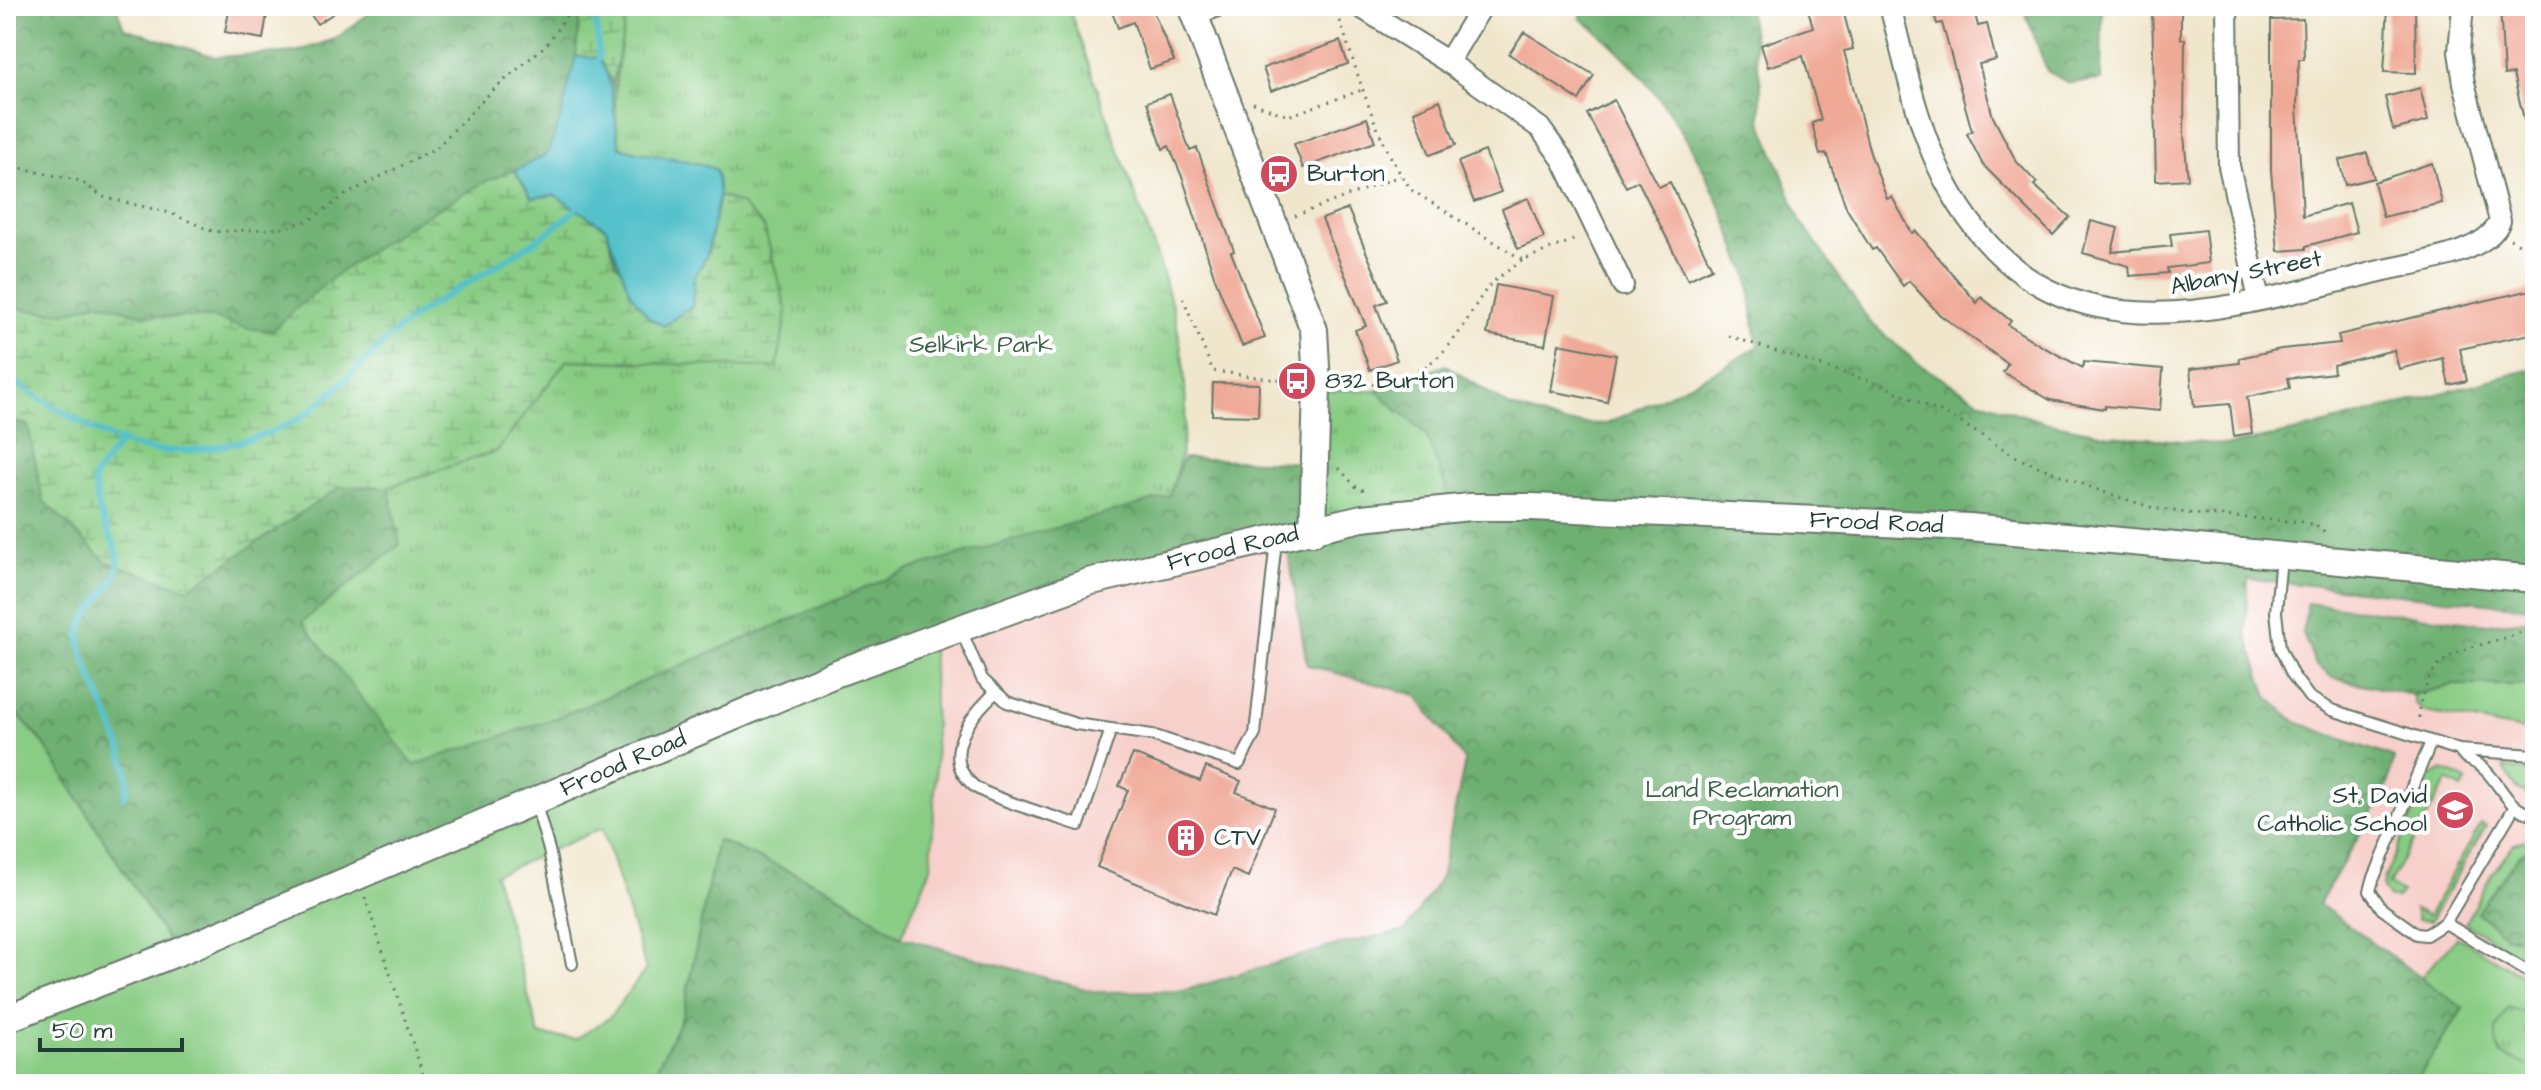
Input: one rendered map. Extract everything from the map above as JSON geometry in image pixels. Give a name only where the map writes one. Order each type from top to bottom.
[{"type":"street","points":[[1359,6],[1524,115],[1552,142],[1623,285]]},
{"type":"street","points":[[1448,62],[1482,6]]},
{"type":"street","name":"Albany Street","points":[[1890,6],[1917,106],[1943,177],[1965,214],[1999,254],[2053,290],[2103,309],[2129,314],[2182,314],[2259,299],[2475,247],[2495,232]]},
{"type":"street","points":[[2227,6],[2229,166],[2259,299]]},
{"type":"street","points":[[2463,6],[2459,52],[2500,221],[2495,232]]},
{"type":"street","points":[[1201,9],[1304,300],[1327,385],[1313,532]]},
{"type":"street","name":"Frood Road","points":[[8,1019],[176,953],[726,718],[959,626],[1088,582],[1313,532],[1362,518],[1470,507],[1532,507],[1969,527],[2535,579]]},
{"type":"lane","points":[[959,626],[982,679],[1007,702],[1076,724],[1152,735],[1239,764],[1255,734],[1276,539]]},
{"type":"lane","points":[[2281,557],[2276,612],[2280,648],[2292,674],[2309,697],[2332,710],[2459,750],[2535,755]]},
{"type":"lane","points":[[996,692],[970,716],[959,745],[961,770],[975,787],[1079,825],[1111,729]]},
{"type":"lane","points":[[2431,742],[2370,891],[2382,909],[2417,934],[2426,935],[2445,923],[2515,806]]},
{"type":"lane","points":[[2459,750],[2462,757],[2484,768],[2515,806],[2535,814]]},
{"type":"lane","points":[[535,799],[549,850],[572,964]]},
{"type":"lane","points":[[2445,923],[2535,976]]},
{"type":"path","points":[[6,165],[80,181],[103,197],[170,213],[214,232],[283,228],[310,220],[347,194],[436,148],[492,91],[547,44],[573,6]]},
{"type":"path","points":[[1335,6],[1400,176],[1426,200],[1523,260]]},
{"type":"path","points":[[1249,102],[1288,116],[1365,89]]},
{"type":"path","points":[[1292,217],[1400,176]]},
{"type":"path","points":[[1183,298],[1213,371],[1327,385],[1378,386],[1409,377],[1432,363],[1460,331],[1490,285],[1523,260],[1597,230]]},
{"type":"path","points":[[2495,232],[2535,253]]},
{"type":"path","points":[[1729,336],[1882,385],[1953,418],[2020,459],[2103,492],[2153,508],[2305,522],[2320,527]]},
{"type":"path","points":[[2419,718],[2418,704],[2434,669],[2454,652],[2524,632],[2535,624]]},
{"type":"path","points":[[358,875],[426,1084]]},
{"type":"shaded area","points":[[1286,539],[1307,665],[1416,695],[1465,761],[1441,877],[1405,931],[1336,945],[1183,991],[1096,992],[901,937],[931,867],[936,768],[932,637]]},
{"type":"shaded area","name":"St. David Catholic School","points":[[2248,579],[2535,608],[2535,1084],[2463,1008],[2319,904],[2361,834],[2393,758],[2296,722],[2268,697],[2246,633]]},
{"type":"green space","name":"Land Reclamation Program","points":[[6,6],[116,6],[124,28],[215,57],[296,52],[335,39],[371,12],[373,6],[628,6],[613,84],[720,195],[401,544],[414,764],[556,718],[910,569],[1169,496],[1183,458],[1317,463],[1425,433],[1376,391],[1446,365],[1509,406],[1562,423],[1607,424],[1721,369],[1758,346],[1748,278],[1725,217],[1694,153],[1655,93],[1607,41],[1580,18],[1584,6],[1748,6],[1761,85],[1761,120],[1800,220],[1870,322],[1917,363],[1978,400],[2044,422],[2110,435],[2229,445],[2303,430],[2535,368],[2535,608],[2248,579],[2246,633],[2268,697],[2296,722],[2394,758],[2388,786],[2319,904],[2463,1008],[2414,1084],[649,1084],[683,1015],[717,840],[830,889],[901,937],[1096,992],[1183,991],[1336,945],[1405,931],[1441,877],[1465,761],[1416,695],[1307,665],[1286,539],[1088,583],[176,954],[42,741],[6,702]]},
{"type":"green space","points":[[581,6],[628,6],[613,84],[599,58],[576,56]]},
{"type":"green space","name":"Selkirk Park","points":[[628,6],[1068,6],[1157,256],[1179,334],[1185,414],[1181,455],[1169,496],[910,569],[556,718],[414,765],[302,622],[400,544],[389,487],[497,451],[567,360],[777,368],[787,312],[764,227],[741,204],[719,195],[716,170],[620,147],[615,94]]},
{"type":"green space","points":[[2023,6],[2102,6],[2101,80],[2069,83],[2047,71]]},
{"type":"green space","points":[[515,171],[532,198],[554,195],[606,228],[616,264],[692,306],[694,278],[707,255],[719,195],[741,204],[764,227],[787,312],[777,368],[567,360],[497,451],[389,487],[340,487],[188,589],[106,562],[43,500],[28,425],[6,420],[6,300],[24,310],[65,313],[98,302],[146,316],[213,318],[249,329],[273,330],[334,277],[378,245],[481,184]]},
{"type":"green space","points":[[1318,389],[1376,391],[1425,433],[1458,518],[1314,533]]},
{"type":"green space","points":[[2307,603],[2488,624],[2535,619],[2535,685],[2454,685],[2413,695],[2333,678],[2316,665],[2303,634]]},
{"type":"green space","points":[[932,637],[936,768],[931,868],[901,937],[830,889],[717,840],[683,1015],[649,1084],[6,1084],[6,702],[42,741],[176,954]],"holes":[[[602,828],[646,969],[610,1017],[576,1039],[539,1035],[495,875]]]},
{"type":"green space","points":[[2454,685],[2535,685],[2535,732],[2425,712],[2415,704],[2413,695]]},
{"type":"green space","points":[[2503,767],[2535,773],[2535,798],[2517,789]]},
{"type":"green space","points":[[2443,770],[2467,781],[2462,789],[2447,781],[2389,884],[2402,892],[2397,898],[2389,898],[2383,889],[2384,879],[2429,778]]},
{"type":"green space","points":[[2481,824],[2486,826],[2430,921],[2417,920],[2415,909],[2428,916]]},
{"type":"green space","points":[[2535,838],[2535,845],[2519,855],[2531,938],[2535,937],[2535,953],[2530,964],[2465,923],[2491,875],[2514,844]]},
{"type":"green space","points":[[2535,845],[2535,937],[2507,937],[2477,912],[2519,855]]},
{"type":"green space","points":[[2457,937],[2535,983],[2535,1084],[2414,1084],[2463,1009],[2420,978]]},
{"type":"green space","points":[[2508,1007],[2535,1017],[2535,1068],[2501,1055],[2496,1041],[2497,1030]]},
{"type":"water","points":[[576,56],[599,58],[605,70],[612,92],[620,147],[693,162],[716,170],[719,195],[707,255],[694,278],[692,306],[664,326],[649,318],[630,293],[606,228],[554,195],[532,198],[515,171],[547,154],[561,118]]},
{"type":"building","points":[[230,6],[268,9],[263,39],[225,32]]},
{"type":"building","points":[[305,6],[345,6],[317,24]]},
{"type":"building","points":[[1110,6],[1151,6],[1174,61],[1150,69],[1133,22],[1118,28]]},
{"type":"building","points":[[1807,6],[1842,6],[1853,49],[1844,51],[1870,153],[1887,199],[1892,197],[1912,233],[1916,231],[1977,303],[1981,297],[2011,321],[2008,325],[2043,347],[2083,368],[2084,362],[2163,369],[2160,411],[2105,406],[2105,409],[2050,400],[2003,372],[2008,364],[1940,315],[1909,281],[1903,286],[1876,248],[1872,250],[1847,209],[1826,153],[1820,155],[1812,123],[1821,120],[1803,56],[1768,67],[1761,45],[1813,27]]},
{"type":"building","points":[[1932,6],[1973,6],[1978,26],[1987,24],[1996,60],[1979,64],[1993,117],[2016,161],[2037,183],[2034,185],[2070,217],[2053,235],[1983,165],[1967,134],[1972,131],[1942,23],[1937,24]]},
{"type":"building","points":[[2152,6],[2181,6],[2181,39],[2185,39],[2184,135],[2188,179],[2156,181]]},
{"type":"building","points":[[2388,6],[2415,6],[2416,73],[2384,72]]},
{"type":"building","points":[[2500,6],[2526,6],[2535,62],[2535,139],[2529,140],[2513,74],[2504,75]]},
{"type":"building","points":[[2303,19],[2304,59],[2299,59],[2297,105],[2303,216],[2349,203],[2357,232],[2306,246],[2306,249],[2278,251],[2271,170],[2271,20]]},
{"type":"building","points":[[1524,32],[1594,75],[1579,100],[1509,54]]},
{"type":"building","points":[[1340,41],[1348,64],[1271,91],[1263,68]]},
{"type":"building","points":[[2420,88],[2428,121],[2393,130],[2385,97]]},
{"type":"building","points":[[1170,94],[1190,151],[1197,148],[1234,251],[1231,252],[1265,338],[1242,346],[1214,276],[1183,179],[1169,146],[1163,149],[1147,102]]},
{"type":"building","points":[[1440,100],[1456,145],[1430,155],[1414,111]]},
{"type":"building","points":[[1614,100],[1659,187],[1670,182],[1712,268],[1688,280],[1638,181],[1626,187],[1587,114]]},
{"type":"building","points":[[1367,118],[1375,142],[1303,168],[1294,144]]},
{"type":"building","points":[[1485,151],[1501,192],[1474,202],[1458,162]]},
{"type":"building","points":[[2367,153],[2374,178],[2345,185],[2339,160]]},
{"type":"building","points":[[2432,163],[2442,203],[2383,217],[2374,182]]},
{"type":"building","points":[[1528,198],[1544,238],[1518,249],[1502,209]]},
{"type":"building","points":[[1348,209],[1387,301],[1376,305],[1397,360],[1370,370],[1355,330],[1366,326],[1322,219]]},
{"type":"building","points":[[2091,221],[2118,228],[2112,252],[2172,246],[2170,234],[2205,230],[2209,263],[2167,268],[2168,273],[2130,276],[2129,266],[2083,253]]},
{"type":"building","points":[[1496,285],[1554,296],[1545,345],[1487,334]]},
{"type":"building","points":[[2535,289],[2535,333],[2460,349],[2467,381],[2449,385],[2443,358],[2399,369],[2394,350],[2333,365],[2334,373],[2288,378],[2290,388],[2247,397],[2252,433],[2234,436],[2230,404],[2194,407],[2190,369],[2240,363],[2239,358],[2281,349],[2340,343],[2338,335]]},
{"type":"building","points":[[1559,344],[1616,355],[1607,402],[1551,391]]},
{"type":"building","points":[[1213,383],[1259,384],[1258,416],[1212,415]]},
{"type":"building","name":"CTV","points":[[1133,754],[1200,781],[1206,767],[1241,781],[1236,792],[1275,808],[1248,877],[1232,870],[1214,915],[1097,867],[1128,790],[1119,786]]},
{"type":"waterway","points":[[595,6],[599,58]]},
{"type":"waterway","points":[[6,375],[67,415],[132,446],[174,451],[246,440],[269,433],[306,414],[408,322],[539,238],[575,210]]},
{"type":"waterway","points":[[122,440],[94,477],[100,513],[115,546],[118,565],[109,586],[88,614],[80,635],[86,663],[126,766],[124,797]]},
{"type":"place","name":"Burton","points":[[1279,174]]},
{"type":"place","name":"832 Burton","points":[[1297,381]]},
{"type":"place","name":"St. David Catholic School","points":[[2455,810]]},
{"type":"place","name":"CTV","points":[[1186,838]]}]
